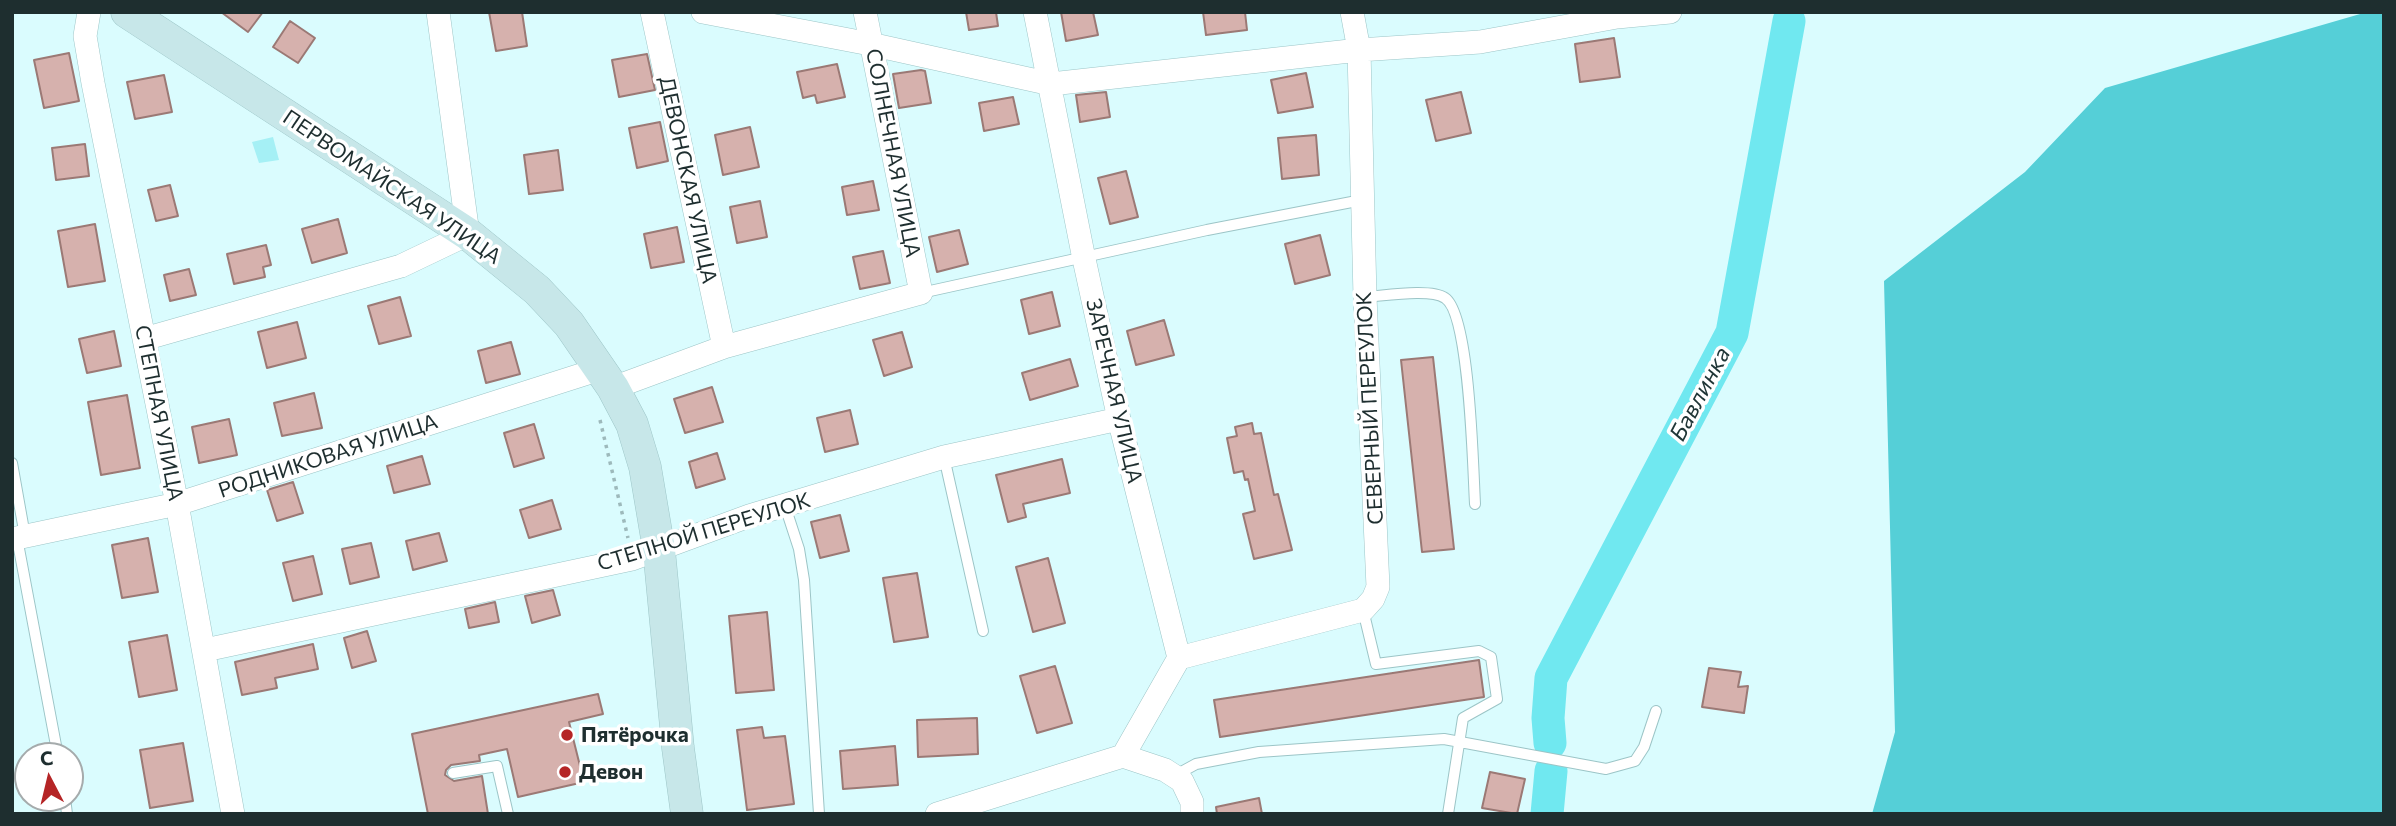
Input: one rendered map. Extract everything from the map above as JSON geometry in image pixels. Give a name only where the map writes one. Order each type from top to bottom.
[{"type":"street","name":"СТЕПНАЯ УЛИЦА","points":[[89,12],[85,36],[205,650],[233,814]]},
{"type":"street","name":"ПЕРВОМАЙСКАЯ УЛИЦА","points":[[127,12],[468,234],[537,290],[569,324],[604,389],[632,424],[645,467],[646,555],[687,814]]},
{"type":"street","points":[[144,339],[401,266],[468,234],[438,12]]},
{"type":"street","name":"ДЕВОНСКАЯ УЛИЦА","points":[[652,12],[724,347]]},
{"type":"street","points":[[703,12],[870,44],[1051,84],[1359,51],[1480,42],[1617,17],[1671,12]]},
{"type":"street","name":"СОЛНЕЧНАЯ УЛИЦА","points":[[865,12],[921,293]]},
{"type":"street","name":"ЗАРЕЧНАЯ УЛИЦА","points":[[1035,12],[1119,419],[1179,658]]},
{"type":"street","name":"СЕВЕРНЫЙ ПЕРЕУЛОК","points":[[1352,12],[1359,51],[1365,297],[1378,587],[1373,599],[1363,610]]},
{"type":"street","name":"РОДНИКОВАЯ УЛИЦА","points":[[18,538],[177,504],[604,389],[724,347],[921,293]]},
{"type":"street","name":"СТЕПНОЙ ПЕРЕУЛОК","points":[[205,650],[646,555],[749,516],[944,457],[1119,419]]},
{"type":"street","points":[[1123,756],[1179,658],[1363,610]]},
{"type":"street","points":[[937,814],[1123,756],[1182,780],[1192,802],[1192,814]]},
{"type":"lane","points":[[921,293],[1207,230],[1362,200]]},
{"type":"lane","points":[[1365,297],[1433,293],[1446,298],[1455,309],[1465,363],[1475,504]]},
{"type":"lane","points":[[944,457],[983,631]]},
{"type":"lane","points":[[12,463],[18,538],[55,742]]},
{"type":"lane","points":[[785,506],[799,549],[804,580],[819,814]]},
{"type":"lane","points":[[1363,610],[1376,664],[1479,651],[1491,657],[1497,699],[1463,718],[1448,814]]},
{"type":"lane","points":[[1170,773],[1196,764],[1259,752],[1444,739],[1606,769],[1634,761],[1644,747],[1656,711]]},
{"type":"lane","points":[[453,774],[497,766],[508,814]]},
{"type":"path","points":[[604,389],[646,555]]},
{"type":"shaded area","points":[[2367,12],[2384,12],[2384,814],[1872,814],[1895,732],[1884,281],[2025,172],[2105,88]]},
{"type":"shaded area","points":[[273,137],[279,160],[259,163],[252,142]]},
{"type":"building","points":[[221,12],[263,12],[248,32]]},
{"type":"building","points":[[489,12],[522,12],[527,46],[496,51]]},
{"type":"building","points":[[966,12],[996,12],[998,26],[969,30]]},
{"type":"building","points":[[1061,12],[1093,12],[1098,35],[1066,41]]},
{"type":"building","points":[[1203,12],[1245,12],[1247,30],[1206,35]]},
{"type":"building","points":[[290,21],[315,38],[298,63],[273,47]]},
{"type":"building","points":[[1614,38],[1620,77],[1580,82],[1575,44]]},
{"type":"building","points":[[69,53],[79,101],[44,108],[34,60]]},
{"type":"building","points":[[647,54],[655,90],[619,97],[612,60]]},
{"type":"building","points":[[837,64],[845,97],[817,103],[815,95],[803,98],[797,72]]},
{"type":"building","points":[[925,71],[931,103],[899,108],[893,74]]},
{"type":"building","points":[[1306,73],[1313,107],[1278,113],[1271,80]]},
{"type":"building","points":[[164,75],[172,112],[135,119],[127,82]]},
{"type":"building","points":[[1106,92],[1110,117],[1080,122],[1076,95]]},
{"type":"building","points":[[1461,92],[1471,133],[1436,141],[1426,100]]},
{"type":"building","points":[[1013,97],[1019,124],[984,131],[979,103]]},
{"type":"building","points":[[660,122],[668,161],[637,168],[629,128]]},
{"type":"building","points":[[750,127],[759,167],[723,175],[715,135]]},
{"type":"building","points":[[1316,135],[1319,175],[1282,179],[1278,138]]},
{"type":"building","points":[[85,144],[89,176],[56,180],[52,148]]},
{"type":"building","points":[[558,150],[563,190],[529,194],[524,155]]},
{"type":"building","points":[[1126,171],[1138,217],[1110,224],[1098,178]]},
{"type":"building","points":[[873,181],[879,210],[847,215],[842,187]]},
{"type":"building","points":[[170,185],[178,216],[156,221],[148,190]]},
{"type":"building","points":[[760,201],[767,237],[737,243],[730,207]]},
{"type":"building","points":[[338,219],[347,253],[312,263],[302,229]]},
{"type":"building","points":[[95,224],[105,281],[68,287],[58,231]]},
{"type":"building","points":[[677,227],[684,262],[651,268],[644,234]]},
{"type":"building","points":[[959,230],[968,264],[937,272],[929,237]]},
{"type":"building","points":[[1320,235],[1330,275],[1295,284],[1285,244]]},
{"type":"building","points":[[266,245],[271,265],[263,267],[265,277],[234,284],[227,254]]},
{"type":"building","points":[[883,251],[890,283],[860,289],[853,257]]},
{"type":"building","points":[[189,269],[196,295],[170,301],[164,275]]},
{"type":"building","points":[[1052,292],[1060,326],[1029,334],[1021,300]]},
{"type":"building","points":[[400,297],[411,336],[379,344],[368,306]]},
{"type":"building","points":[[1164,320],[1174,355],[1136,365],[1127,331]]},
{"type":"building","points":[[297,322],[306,358],[267,368],[258,332]]},
{"type":"building","points":[[114,331],[121,366],[87,373],[79,339]]},
{"type":"building","points":[[902,332],[912,367],[884,376],[873,340]]},
{"type":"building","points":[[511,342],[520,374],[486,383],[478,351]]},
{"type":"building","points":[[1433,357],[1454,549],[1422,552],[1401,360]]},
{"type":"building","points":[[1070,359],[1078,386],[1030,400],[1022,373]]},
{"type":"building","points":[[712,387],[723,422],[685,433],[674,399]]},
{"type":"building","points":[[314,393],[322,428],[282,436],[274,403]]},
{"type":"building","points":[[127,395],[140,468],[101,475],[88,402]]},
{"type":"building","points":[[850,410],[858,444],[825,452],[817,418]]},
{"type":"building","points":[[229,419],[237,455],[199,463],[192,427]]},
{"type":"building","points":[[1252,423],[1254,434],[1261,433],[1274,495],[1278,494],[1292,550],[1254,559],[1243,514],[1255,511],[1248,479],[1245,480],[1243,471],[1234,473],[1227,438],[1237,436],[1235,427]]},
{"type":"building","points":[[534,424],[544,458],[514,467],[504,433]]},
{"type":"building","points":[[717,453],[725,479],[696,488],[689,462]]},
{"type":"building","points":[[422,456],[430,484],[394,493],[387,466]]},
{"type":"building","points":[[1062,459],[1070,493],[1023,504],[1026,517],[1008,522],[996,475]]},
{"type":"building","points":[[293,482],[303,513],[277,521],[267,490]]},
{"type":"building","points":[[552,500],[561,529],[529,538],[520,510]]},
{"type":"building","points":[[840,515],[849,551],[820,558],[811,522]]},
{"type":"building","points":[[439,533],[447,561],[413,570],[406,541]]},
{"type":"building","points":[[148,538],[158,592],[122,598],[112,545]]},
{"type":"building","points":[[371,543],[379,577],[350,584],[342,549]]},
{"type":"building","points":[[313,556],[322,594],[293,601],[283,563]]},
{"type":"building","points":[[1048,558],[1065,623],[1033,632],[1016,567]]},
{"type":"building","points":[[917,573],[928,637],[894,642],[883,578]]},
{"type":"building","points":[[553,590],[560,615],[532,623],[525,596]]},
{"type":"building","points":[[495,602],[499,622],[469,628],[465,609]]},
{"type":"building","points":[[767,612],[774,690],[736,693],[729,616]]},
{"type":"building","points":[[367,631],[376,661],[352,668],[344,638]]},
{"type":"building","points":[[167,635],[177,690],[139,697],[129,642]]},
{"type":"building","points":[[313,644],[318,669],[275,678],[277,688],[242,695],[235,662]]},
{"type":"building","points":[[1479,660],[1484,697],[1220,737],[1214,700]]},
{"type":"building","points":[[1055,666],[1072,723],[1037,733],[1020,676]]},
{"type":"building","points":[[1709,668],[1741,672],[1738,687],[1748,686],[1744,713],[1702,707]]},
{"type":"building","points":[[598,694],[603,714],[569,722],[584,782],[518,797],[507,749],[479,755],[480,761],[451,765],[446,770],[445,775],[454,781],[482,776],[488,814],[428,814],[412,734]]},
{"type":"building","points":[[977,718],[978,754],[918,757],[917,720]]},
{"type":"building","points":[[762,727],[764,738],[785,736],[794,804],[747,810],[737,730]]},
{"type":"building","points":[[183,743],[193,801],[150,808],[140,750]]},
{"type":"building","points":[[895,746],[898,785],[843,789],[840,751]]},
{"type":"building","points":[[1490,772],[1525,779],[1517,814],[1482,808]]},
{"type":"building","points":[[1259,798],[1262,814],[1217,814],[1216,807]]},
{"type":"waterway","name":"Бавлинка","points":[[1550,743],[1548,718],[1551,678],[1732,333],[1789,21]]},
{"type":"waterway","name":"Бавлинка","points":[[1547,814],[1551,771]]},
{"type":"place","name":"Пятёрочка","points":[[567,735]]},
{"type":"place","name":"Девон","points":[[565,772]]}]
